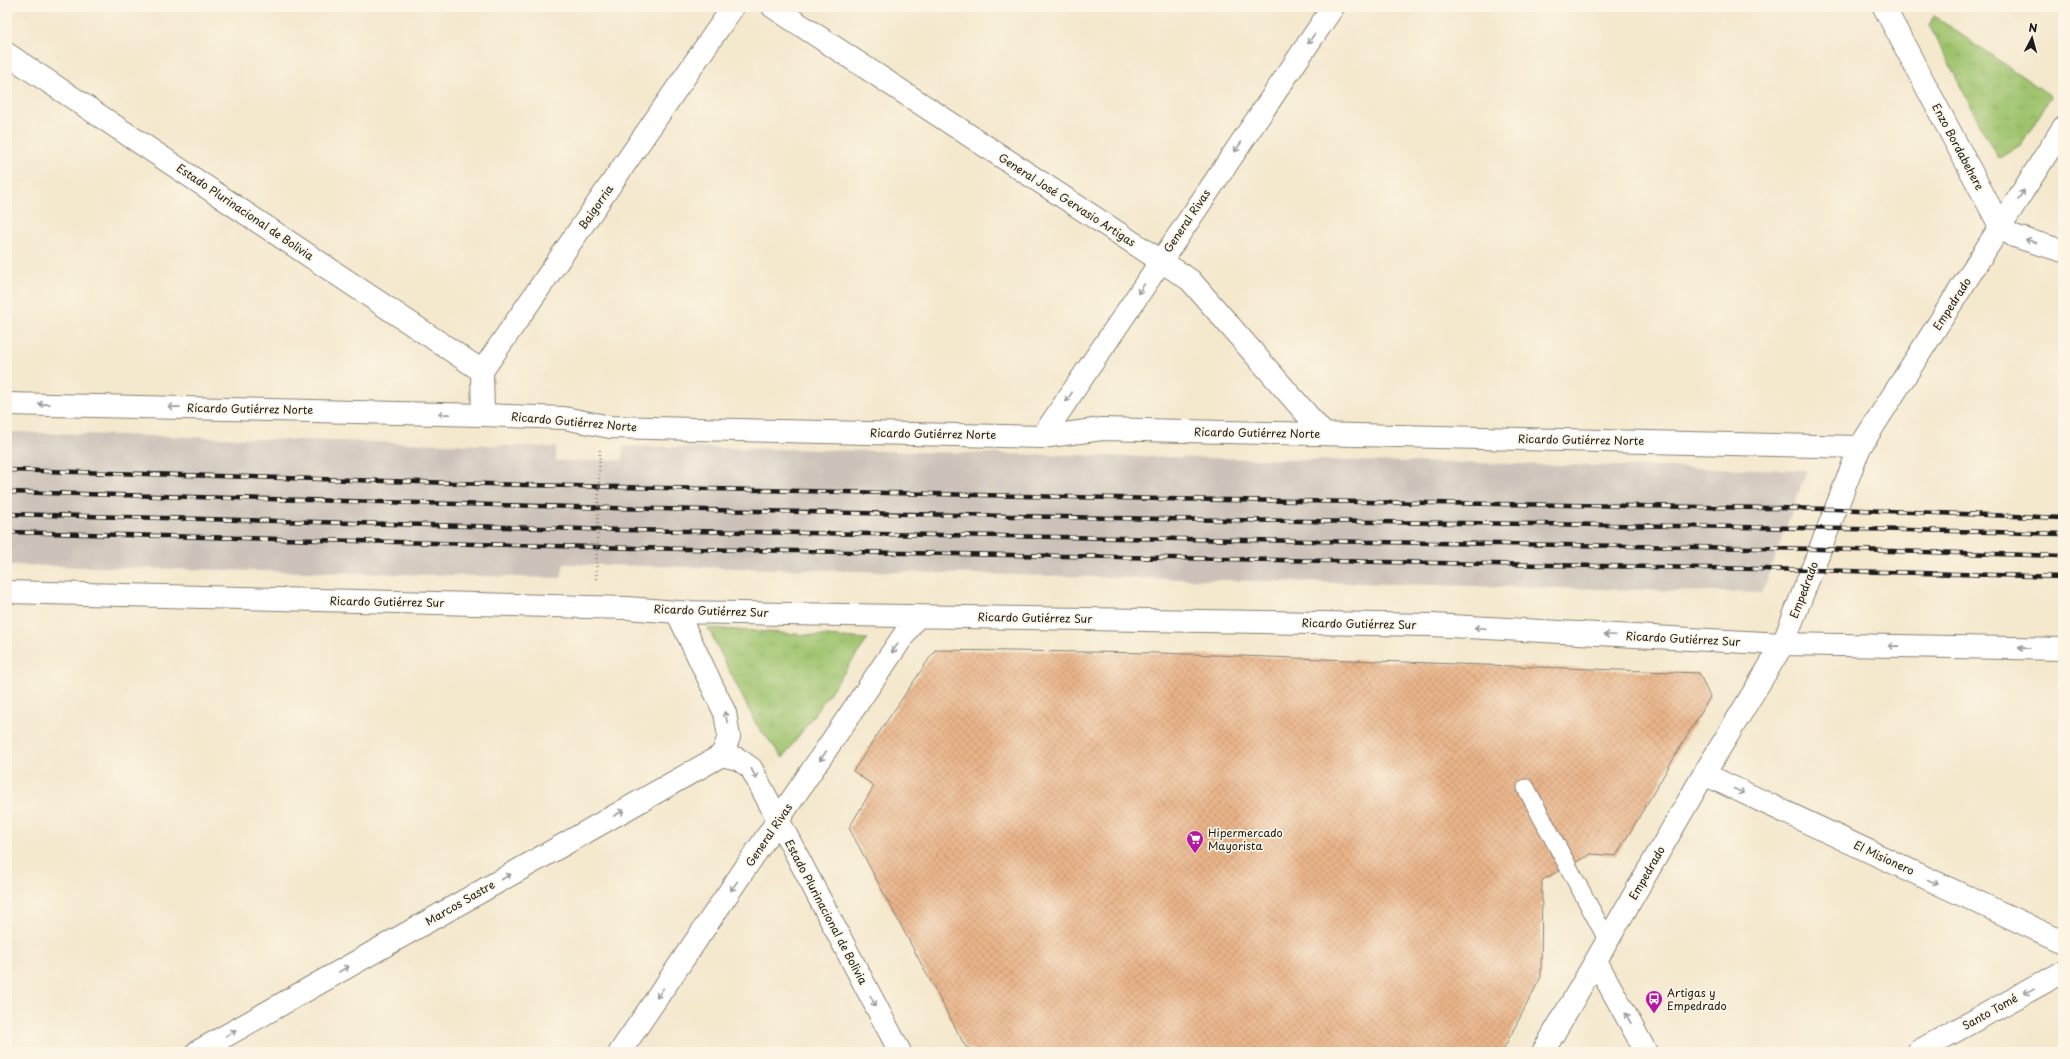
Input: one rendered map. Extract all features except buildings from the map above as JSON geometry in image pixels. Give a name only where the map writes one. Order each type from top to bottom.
[{"type":"street","name":"Baigorria","points":[[482,371],[733,7]]},
{"type":"street","name":"General José Gervasio Artigas","points":[[773,7],[1190,280],[1324,434]]},
{"type":"street","name":"General Rivas","points":[[1042,437],[1333,7]]},
{"type":"street","name":"Enzo Bordabehere","points":[[1884,7],[2001,228]]},
{"type":"street","name":"Estado Plurinacional de Bolivia","points":[[7,54],[482,371]]},
{"type":"street","name":"Empedrado","points":[[1543,1052],[1704,774],[1783,644],[1860,447],[2001,228],[2063,128]]},
{"type":"street","points":[[2001,228],[2014,236],[2063,251]]},
{"type":"street","points":[[482,371],[483,414]]},
{"type":"street","name":"Ricardo Gutiérrez Norte","points":[[7,404],[483,414],[564,418],[610,427],[1042,437],[1102,429],[1860,447]]},
{"type":"street","name":"Ricardo Gutiérrez Sur","points":[[7,592],[626,608],[677,612],[1432,625],[1783,644],[2063,648]]},
{"type":"street","points":[[677,612],[725,712],[729,737],[722,755]]},
{"type":"street","name":"General Rivas","points":[[620,1052],[917,616]]},
{"type":"street","name":"Estado Plurinacional de Bolivia","points":[[722,755],[738,759],[751,768],[900,1052]]},
{"type":"street","name":"Marcos Sastre","points":[[197,1052],[722,755]]},
{"type":"street","name":"El Misionero","points":[[1704,774],[2063,942]]},
{"type":"street","points":[[1596,961],[1646,1052]]},
{"type":"street","name":"Santo Tomé","points":[[1917,1052],[2063,972]]},
{"type":"lane","points":[[1526,788],[1608,941]]},
{"type":"path","points":[[596,579],[600,448]]},
{"type":"shaded area","points":[[7,432],[556,447],[556,461],[622,460],[623,446],[1807,470],[1762,593],[564,564],[561,578],[7,565]]},
{"type":"green space","points":[[1934,16],[2051,96],[2022,144],[1998,159],[1929,25]]},
{"type":"green space","points":[[708,628],[868,639],[783,758],[756,724]]},
{"type":"railway","points":[[7,470],[525,485],[1163,499],[1835,509],[2063,518]]},
{"type":"railway","points":[[7,492],[875,514],[1726,527],[2063,534]]},
{"type":"railway","points":[[7,514],[622,530],[1820,549],[2063,556]]},
{"type":"railway","points":[[7,532],[635,548],[1812,570],[2063,577]]},
{"type":"place","name":"Hipermercado Mayorista","points":[[1195,854]]},
{"type":"place","name":"Artigas y Empedrado","points":[[1654,1014]]}]
